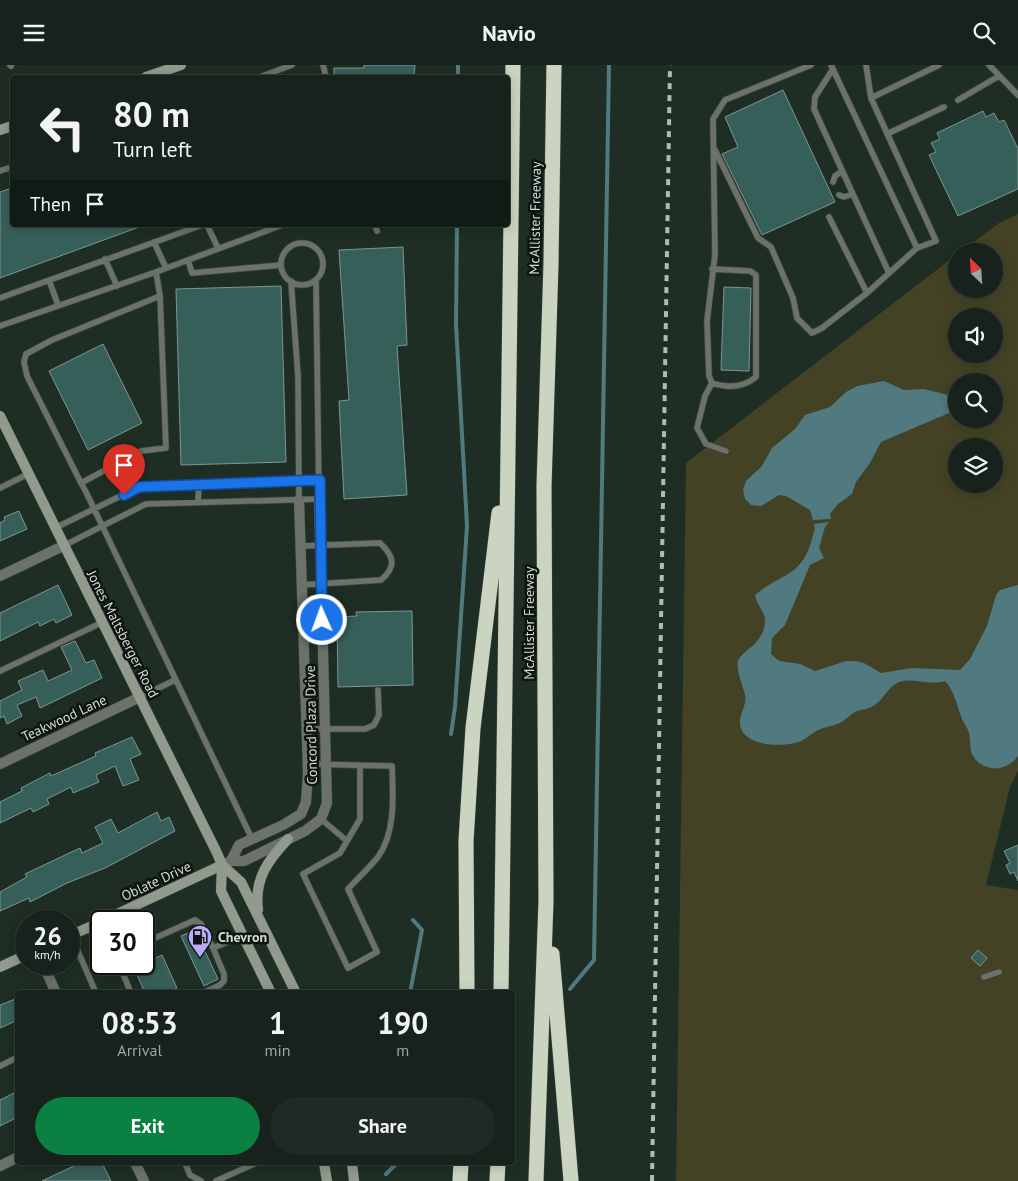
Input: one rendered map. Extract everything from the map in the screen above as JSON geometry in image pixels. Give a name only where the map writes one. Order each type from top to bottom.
[{"type":"highway","name":"McAllister Freeway","points":[[501,990],[513,65]]},
{"type":"highway","name":"McAllister Freeway","points":[[536,1181],[546,901],[544,486],[551,264],[554,65]]},
{"type":"highway","points":[[467,990],[466,841],[473,728],[508,442]]},
{"type":"highway","points":[[546,901],[571,1181]]},
{"type":"highway","points":[[460,1181],[461,1165]]},
{"type":"highway","points":[[497,1181],[498,1165]]},
{"type":"main road","points":[[152,75],[180,65]]},
{"type":"main road","name":"Jones Maltsberger Road","points":[[0,416],[54,529],[140,697],[226,863],[241,882],[295,990]]},
{"type":"main road","points":[[259,918],[256,896],[259,877],[271,857],[288,839]]},
{"type":"main road","name":"Jones Maltsberger Road","points":[[226,863],[222,891],[269,990]]},
{"type":"main road","name":"Oblate Drive","points":[[130,910],[226,863]]},
{"type":"main road","points":[[0,967],[15,960]]},
{"type":"main road","points":[[324,1165],[326,1181]]},
{"type":"main road","points":[[352,1165],[354,1181]]},
{"type":"street","name":"Concord Plaza Drive","points":[[320,499],[327,803],[321,819]]},
{"type":"street","name":"Concord Plaza Drive","points":[[226,863],[239,845],[284,825],[301,814],[306,801],[307,764],[299,500]]},
{"type":"street","points":[[0,576],[63,546]]},
{"type":"street","name":"Teakwood Lane","points":[[0,764],[140,697]]},
{"type":"street","points":[[226,863],[244,861],[305,831],[321,819]]},
{"type":"street","points":[[47,975],[55,990]]},
{"type":"street","points":[[0,1165],[15,1158]]},
{"type":"street","points":[[136,1165],[144,1181]]},
{"type":"lane","points":[[265,75],[292,65]]},
{"type":"lane","points":[[712,269],[750,271],[756,275],[756,377],[750,382],[723,387],[712,383],[709,376],[706,342],[709,292],[712,269],[715,255],[714,119],[725,100],[811,65]]},
{"type":"lane","points":[[714,148],[758,237],[771,247],[793,299],[797,318],[812,333],[822,329],[867,293],[917,248],[936,241],[871,98],[866,65]]},
{"type":"lane","points":[[871,98],[939,65]]},
{"type":"lane","points":[[989,65],[1018,95]]},
{"type":"lane","points":[[832,67],[815,97],[814,109],[889,273]]},
{"type":"lane","points":[[832,67],[917,248]]},
{"type":"lane","points":[[958,100],[999,76]]},
{"type":"lane","points":[[887,134],[944,107]]},
{"type":"lane","points":[[833,182],[835,176],[842,171]]},
{"type":"lane","points":[[840,195],[844,197],[853,194]]},
{"type":"lane","points":[[828,217],[867,293]]},
{"type":"lane","points":[[0,298],[196,227]]},
{"type":"lane","points":[[208,227],[218,249]]},
{"type":"lane","points":[[0,325],[156,272],[218,249],[267,227]]},
{"type":"lane","points":[[154,241],[166,268]]},
{"type":"lane","points":[[63,546],[146,504],[320,499],[316,280],[322,269],[323,262],[317,250],[311,245],[304,243],[285,251],[281,265],[286,277],[303,285],[316,280]]},
{"type":"lane","points":[[105,259],[117,285]]},
{"type":"lane","points":[[188,259],[192,273],[281,265]]},
{"type":"lane","points":[[81,483],[141,451],[166,448],[160,296],[156,272]]},
{"type":"lane","points":[[49,280],[58,305]]},
{"type":"lane","points":[[291,281],[298,376],[299,500]]},
{"type":"lane","points":[[160,296],[52,340],[26,354],[24,362],[27,376],[102,525],[252,839]]},
{"type":"lane","points":[[712,383],[705,396],[697,428],[706,444],[726,451]]},
{"type":"lane","points":[[0,488],[28,474]]},
{"type":"lane","points":[[54,529],[139,487],[320,480]]},
{"type":"lane","points":[[198,502],[199,485]]},
{"type":"lane","points":[[301,546],[321,547],[380,543],[390,552],[392,563],[390,573],[381,580],[301,585]]},
{"type":"lane","points":[[0,671],[103,622]]},
{"type":"lane","points":[[140,697],[175,680]]},
{"type":"lane","points":[[305,729],[365,729],[374,725],[379,715],[378,690]]},
{"type":"lane","points":[[307,764],[326,764],[360,765],[392,766],[393,804],[389,831],[379,856],[348,889],[377,952],[348,968],[303,874],[340,853],[360,819],[360,765]]},
{"type":"lane","points":[[321,819],[347,841]]},
{"type":"lane","points":[[155,938],[195,920],[201,924],[224,974],[224,981],[210,990]]},
{"type":"lane","points":[[213,949],[243,935]]},
{"type":"lane","points":[[80,957],[95,990]]},
{"type":"lane","points":[[984,977],[999,972]]},
{"type":"lane","points":[[124,975],[130,990]]},
{"type":"lane","points":[[0,1066],[15,1058]]},
{"type":"lane","points":[[186,1165],[190,1175],[201,1181]]},
{"type":"lane","points":[[216,1181],[252,1165]]},
{"type":"shaded area","points":[[1018,214],[1018,771],[1010,787],[986,885],[1018,890],[1018,1181],[676,1181],[686,463],[948,261],[948,298],[1003,298],[1003,243],[973,243],[999,223]]},
{"type":"water","points":[[884,381],[904,390],[924,389],[948,395],[948,413],[881,442],[870,463],[856,482],[852,494],[838,504],[830,514],[831,519],[813,520],[810,510],[786,496],[779,495],[761,506],[751,505],[745,499],[743,490],[746,481],[762,466],[772,448],[795,429],[805,415],[830,407],[846,392],[857,386]]},
{"type":"water","points":[[829,522],[825,527],[819,548],[824,558],[810,565],[785,625],[772,638],[771,654],[779,661],[800,664],[815,671],[846,661],[864,663],[881,673],[912,668],[960,670],[970,659],[987,626],[996,595],[1000,590],[1018,585],[1018,756],[1008,765],[1002,768],[989,768],[978,762],[973,756],[970,736],[953,694],[945,681],[908,680],[897,683],[876,704],[855,712],[840,723],[818,730],[799,742],[779,745],[760,743],[745,735],[741,729],[740,720],[745,698],[738,661],[757,641],[764,630],[765,618],[755,595],[796,568],[803,561],[808,551],[815,528],[814,524]]},
{"type":"building","points":[[364,65],[415,65],[414,75],[334,75],[334,68],[364,68]]},
{"type":"building","points":[[783,90],[835,202],[762,235],[722,154],[738,147],[725,117]]},
{"type":"building","points":[[983,111],[986,117],[994,113],[999,122],[1004,120],[1018,149],[1018,189],[958,216],[929,155],[936,152],[931,143],[940,139],[937,133]]},
{"type":"building","points":[[10,189],[10,227],[139,227],[0,278],[0,192]]},
{"type":"building","points":[[403,247],[407,345],[397,346],[407,495],[344,499],[339,401],[349,400],[339,250]]},
{"type":"building","points":[[281,286],[286,462],[181,465],[176,289]]},
{"type":"building","points":[[724,287],[751,288],[749,371],[721,370]]},
{"type":"building","points":[[103,344],[142,423],[88,450],[49,371]]},
{"type":"building","points":[[19,511],[27,529],[0,541],[0,523],[5,520],[4,517]]},
{"type":"building","points":[[58,585],[72,615],[56,623],[54,619],[40,626],[38,622],[0,641],[0,613]]},
{"type":"building","points":[[412,611],[413,685],[338,687],[337,617],[357,616],[356,612]]},
{"type":"building","points":[[75,641],[86,663],[94,660],[102,678],[40,708],[36,697],[17,705],[22,716],[7,724],[4,716],[0,718],[0,701],[22,690],[18,681],[43,670],[48,681],[72,670],[61,647]]},
{"type":"building","points":[[132,737],[141,754],[130,759],[139,780],[123,786],[115,766],[96,775],[99,782],[73,793],[71,787],[47,799],[49,804],[33,812],[31,808],[0,823],[0,802],[22,791],[21,788],[50,773],[51,776],[96,756],[95,753]]},
{"type":"building","points":[[157,812],[161,821],[169,817],[175,831],[105,868],[67,883],[30,902],[29,898],[0,911],[0,892],[27,877],[25,874],[80,848],[82,853],[103,843],[95,827],[111,819],[118,833]]},
{"type":"building","points":[[1018,845],[1018,881],[1014,872],[1010,874],[1006,865],[1010,863],[1004,851]]},
{"type":"building","name":"Chevron","points":[[195,930],[218,979],[204,986],[181,936]]},
{"type":"building","points":[[978,950],[987,958],[980,966],[971,958]]},
{"type":"building","points":[[162,955],[177,988],[173,990],[144,990],[137,975],[155,975],[155,958]]},
{"type":"building","points":[[15,999],[15,1021],[0,1028],[0,1005]]},
{"type":"building","points":[[15,1092],[15,1118],[0,1126],[0,1100]]},
{"type":"building","points":[[76,1165],[103,1165],[111,1181],[42,1181]]},
{"type":"waterway","points":[[458,65],[458,75]]},
{"type":"waterway","points":[[570,989],[594,960],[609,65]]},
{"type":"waterway","points":[[451,734],[455,707],[467,526],[456,324],[457,227]]},
{"type":"waterway","points":[[411,990],[422,930],[413,920]]},
{"type":"waterway","points":[[386,1174],[395,1165]]},
{"type":"railway","points":[[652,1181],[670,65]]},
{"type":"place","name":"Chevron","points":[[200,958]]},
{"type":"route","points":[[124,495],[139,487],[320,480],[322,620]]}]
